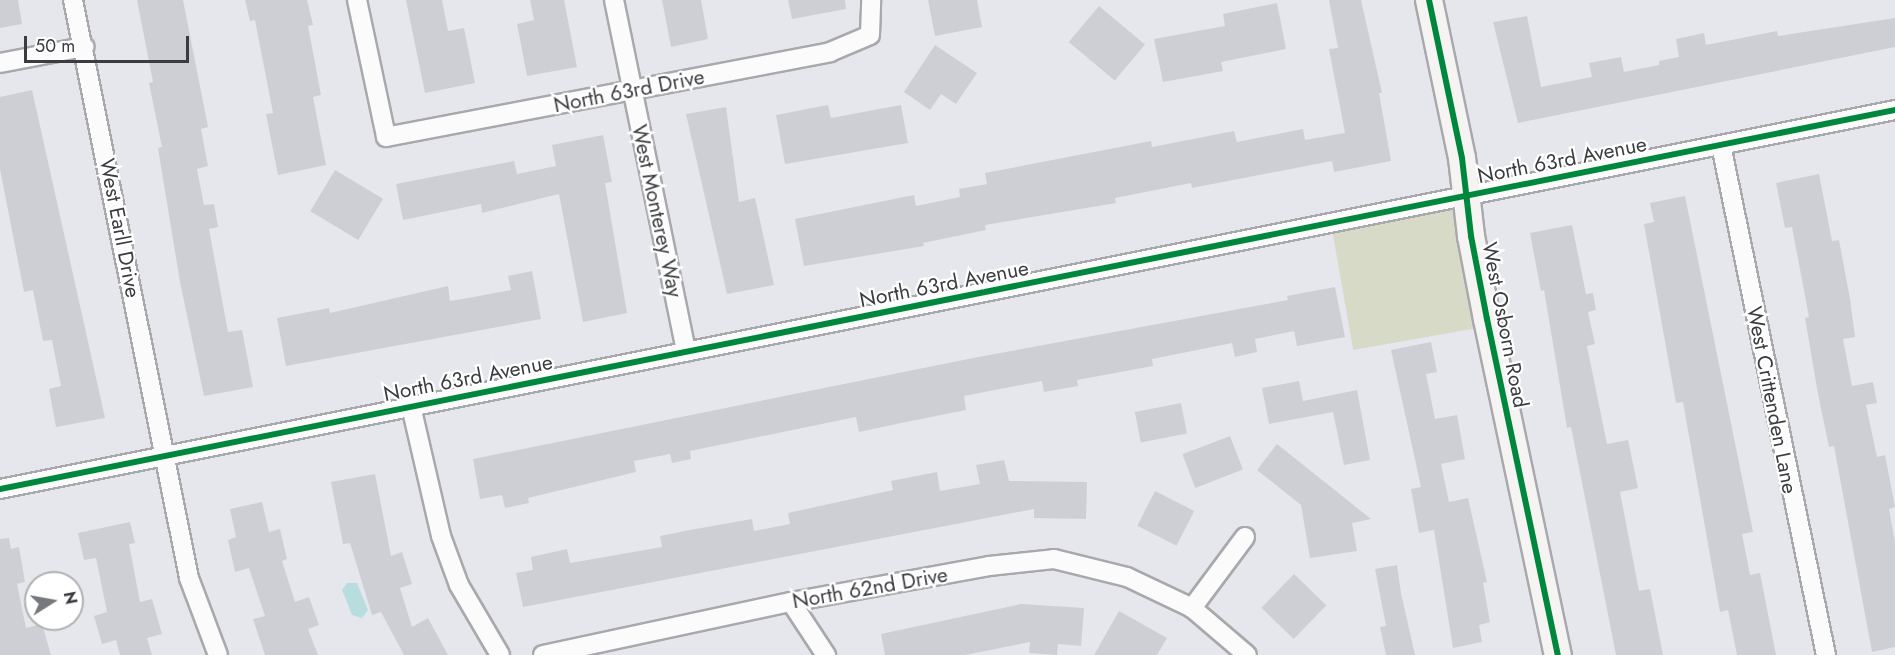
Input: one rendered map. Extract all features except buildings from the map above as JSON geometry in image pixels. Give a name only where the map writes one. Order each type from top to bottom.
[{"type":"street","name":"West Earll Drive","points":[[73,0],[166,456]]},
{"type":"street","name":"North 63rd Drive","points":[[357,0],[386,137],[830,52],[870,35],[871,0]]},
{"type":"street","name":"West Monterey Way","points":[[614,0],[686,352]]},
{"type":"street","name":"West Osborn Road","points":[[1429,0],[1462,158],[1486,319],[1558,655]]},
{"type":"street","points":[[0,63],[84,47]]},
{"type":"street","name":"North 63rd Avenue","points":[[0,489],[1895,110]]},
{"type":"street","name":"West Crittenden Lane","points":[[1721,145],[1826,655]]},
{"type":"street","points":[[411,406],[441,536],[459,585],[500,655]]},
{"type":"street","points":[[166,456],[189,578],[218,655]]},
{"type":"street","points":[[1192,608],[1245,537]]},
{"type":"street","name":"North 62nd Drive","points":[[543,655],[791,602],[989,566],[1054,559],[1127,577],[1192,608],[1247,655]]},
{"type":"street","points":[[791,602],[826,655]]},
{"type":"green space","points":[[1461,201],[1483,327],[1353,350],[1331,224]]},
{"type":"water","points":[[347,583],[357,583],[368,610],[362,618],[352,615],[342,590]]},
{"type":"cycle path","points":[[1429,0],[1462,158],[1471,236],[1487,319],[1558,655]]},
{"type":"cycle path","points":[[0,489],[1895,110]]}]
